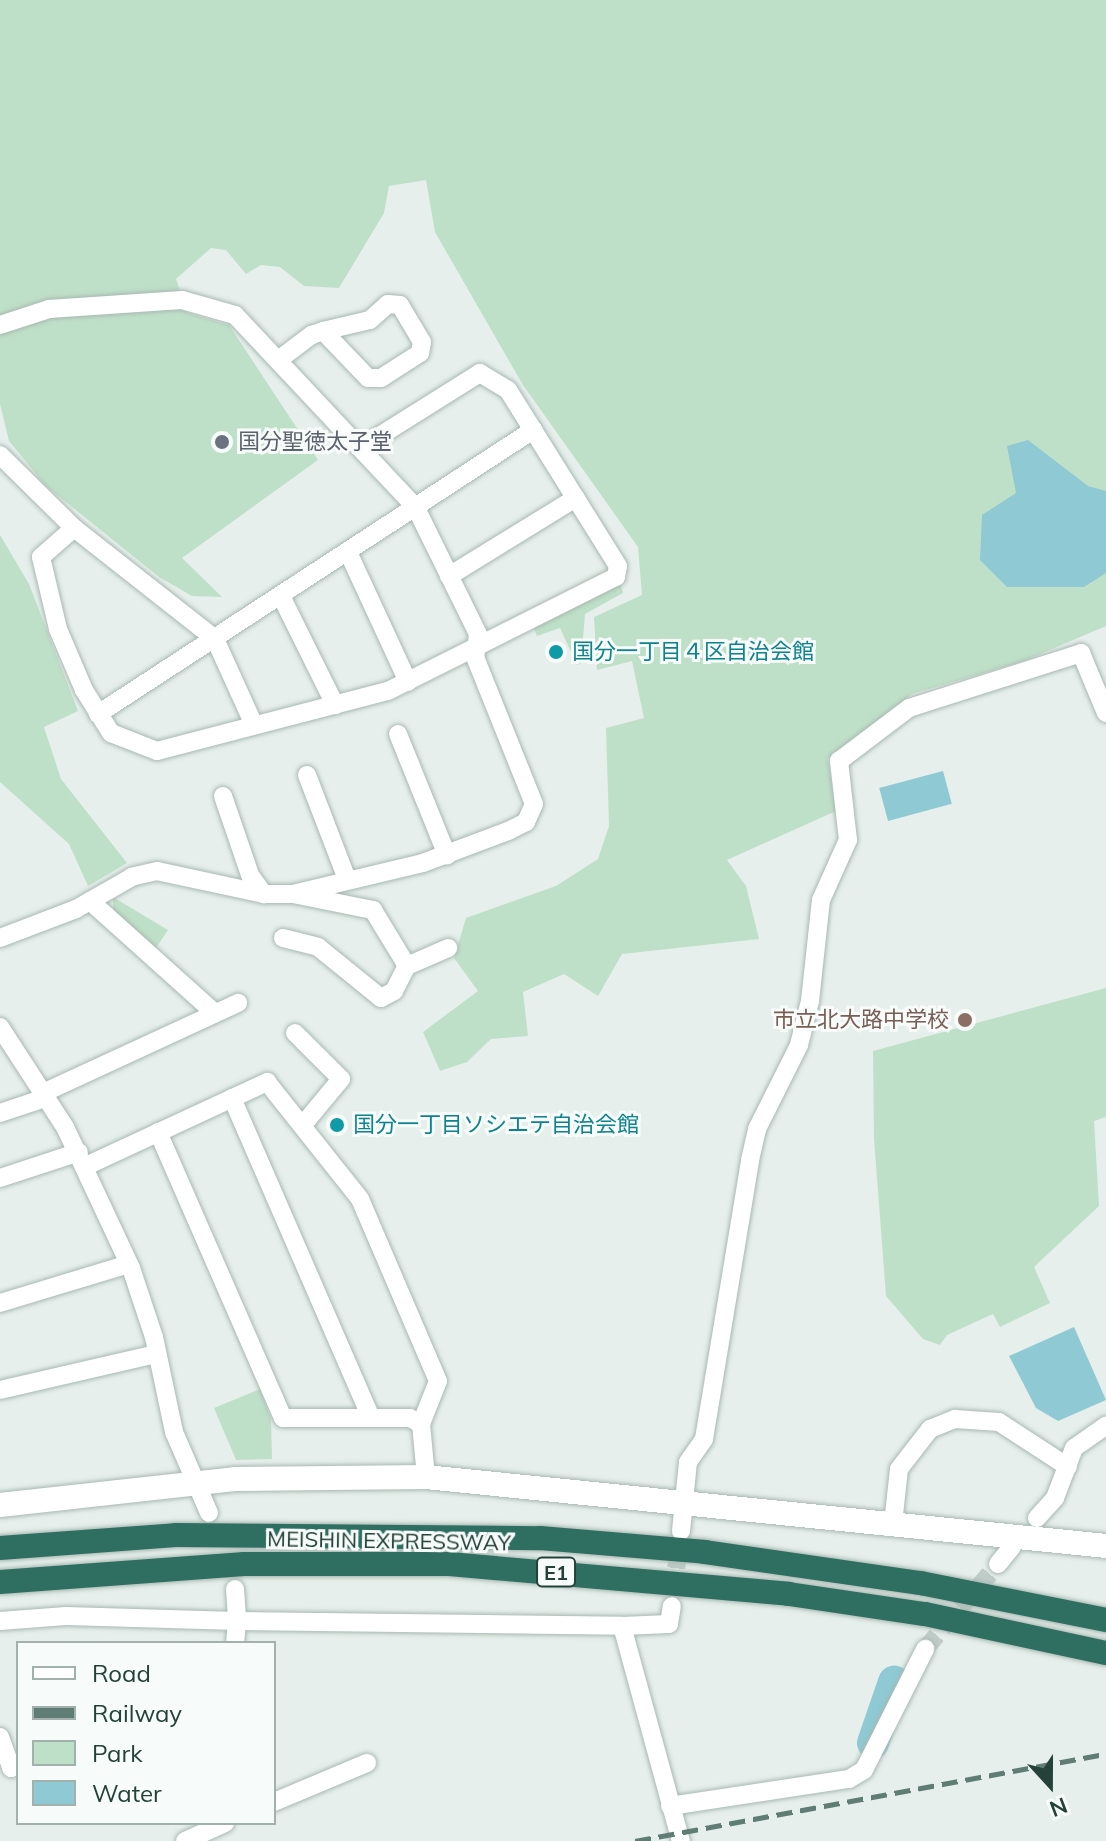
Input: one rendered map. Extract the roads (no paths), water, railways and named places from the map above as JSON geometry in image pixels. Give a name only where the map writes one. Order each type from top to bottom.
[{"type":"highway","name":"MEISHIN EXPRESSWAY","points":[[0,1548],[176,1535],[540,1538],[705,1552],[921,1583],[1106,1620]]},
{"type":"highway","name":"MEISHIN EXPRESSWAY","points":[[0,1582],[244,1564],[449,1564],[789,1594],[925,1614],[1106,1653]]},
{"type":"street","points":[[0,325],[49,309],[182,300],[235,315],[281,358],[416,508],[478,634],[475,657],[534,804],[526,822],[447,855],[293,894]]},
{"type":"street","points":[[281,358],[323,331],[370,320],[388,304],[400,305],[422,342],[420,353],[381,378],[368,378],[323,331]]},
{"type":"street","points":[[74,528],[41,557],[42,575],[58,629],[98,714],[111,733],[157,751],[335,705],[408,682],[616,577],[618,566],[508,390],[480,373],[362,447]]},
{"type":"street","points":[[98,714],[533,430]]},
{"type":"street","points":[[0,455],[74,528],[215,639],[254,725]]},
{"type":"street","points":[[449,576],[576,498]]},
{"type":"street","points":[[348,552],[408,682]]},
{"type":"street","points":[[281,596],[335,705]]},
{"type":"street","points":[[681,1531],[688,1462],[704,1439],[757,1129],[799,1045],[810,1001],[821,900],[848,840],[839,761],[909,708],[1081,653],[1106,713]]},
{"type":"street","points":[[398,734],[447,855]]},
{"type":"street","points":[[307,775],[347,879]]},
{"type":"street","points":[[223,796],[250,875],[264,894]]},
{"type":"street","points":[[0,938],[90,901],[132,877],[157,871],[264,894],[293,894],[373,910],[407,966]]},
{"type":"street","points":[[90,901],[215,1013]]},
{"type":"street","points":[[283,938],[318,947],[381,998],[394,991],[407,966],[448,948]]},
{"type":"street","points":[[0,1113],[44,1096],[238,1003]]},
{"type":"street","points":[[0,1027],[82,1159],[129,1264],[156,1354],[174,1432],[209,1513]]},
{"type":"street","points":[[295,1033],[341,1079],[302,1126]]},
{"type":"street","points":[[0,1178],[82,1159],[158,1132],[267,1082],[360,1199],[438,1381],[421,1424],[426,1477]]},
{"type":"street","points":[[232,1098],[371,1418]]},
{"type":"street","points":[[158,1132],[283,1418],[410,1418],[421,1424]]},
{"type":"street","points":[[0,1303],[129,1264]]},
{"type":"street","points":[[0,1390],[156,1354]]},
{"type":"street","points":[[893,1524],[899,1469],[930,1429],[955,1419],[999,1422],[1068,1467]]},
{"type":"street","points":[[1037,1518],[1055,1498],[1074,1448],[1106,1426]]},
{"type":"street","points":[[0,1505],[195,1484],[308,1476],[426,1477],[1106,1546]]},
{"type":"street","points":[[998,1564],[1012,1547]]},
{"type":"street","points":[[235,1589],[235,1641]]},
{"type":"street","points":[[0,1621],[66,1616],[622,1626],[669,1624],[672,1606]]},
{"type":"street","points":[[622,1626],[647,1702],[681,1841]]},
{"type":"street","points":[[670,1806],[849,1779],[864,1770],[925,1649]]},
{"type":"street","points":[[0,1737],[11,1768],[16,1766]]},
{"type":"street","points":[[276,1801],[367,1763]]},
{"type":"street","points":[[194,1833],[219,1825]]},
{"type":"water","points":[[1028,440],[1088,486],[1106,491],[1106,573],[1084,587],[1007,587],[980,560],[982,515],[1016,493],[1007,446]]},
{"type":"water","points":[[943,771],[952,804],[888,821],[879,788]]},
{"type":"water","points":[[1074,1327],[1106,1400],[1058,1421],[1036,1408],[1009,1356]]},
{"type":"waterway","points":[[873,1743],[894,1682]]},
{"type":"tunnel","points":[[673,1595],[680,1537]]},
{"type":"tunnel","points":[[925,1649],[998,1564]]},
{"type":"railway","points":[[635,1841],[1106,1754]]},
{"type":"place","name":"国分聖徳太子堂","points":[[222,442]]},
{"type":"place","name":"国分一丁目４区自治会館","points":[[556,652]]},
{"type":"place","name":"市立北大路中学校","points":[[965,1020]]},
{"type":"place","name":"国分一丁目ソシエテ自治会館","points":[[337,1125]]}]
